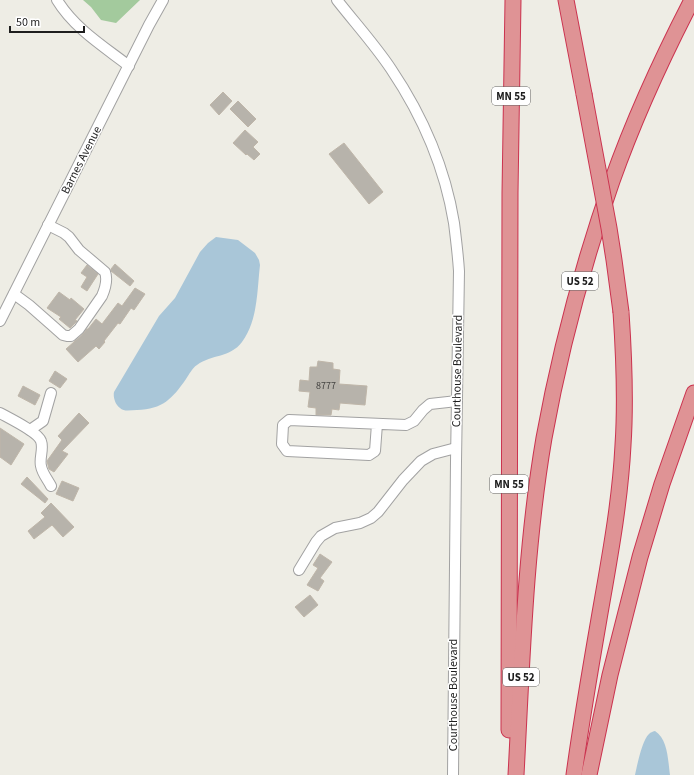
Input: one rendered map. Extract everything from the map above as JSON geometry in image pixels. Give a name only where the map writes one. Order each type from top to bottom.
[{"type":"highway","name":"MN 55","points":[[510,775],[510,192],[513,0]]},
{"type":"highway","points":[[566,0],[609,228],[621,312],[625,373],[620,490],[574,775]]},
{"type":"highway","name":"US 52","points":[[516,775],[527,578],[539,474],[552,395],[574,302],[612,180],[645,100],[692,0]]},
{"type":"highway","points":[[589,775],[610,675],[640,557],[662,484],[694,393]]},
{"type":"street","points":[[57,0],[75,23],[128,66]]},
{"type":"street","name":"Barnes Avenue","points":[[0,321],[128,66],[163,0]]},
{"type":"street","name":"Courthouse Boulevard","points":[[337,0],[387,63],[408,96],[431,142],[444,181],[454,221],[459,271],[453,775]]},
{"type":"street","points":[[14,294],[30,305],[63,335],[67,336],[71,336],[79,329],[102,296],[107,277],[105,272],[79,250],[69,237],[48,225]]},
{"type":"street","points":[[51,393],[43,421],[44,429],[41,440],[41,466],[51,486]]},
{"type":"street","points":[[378,424],[374,451],[369,455],[287,451],[282,444],[283,425],[289,420],[406,425],[414,421],[430,404],[457,401]]},
{"type":"street","points":[[0,413],[30,430],[41,440]]},
{"type":"street","points":[[30,430],[43,421]]},
{"type":"street","points":[[299,570],[321,536],[335,528],[360,523],[371,518],[378,512],[403,480],[421,461],[432,454],[456,448]]},
{"type":"green space","points":[[83,0],[140,0],[116,23],[101,20],[91,7]]},
{"type":"water","points":[[216,237],[238,240],[255,253],[259,260],[260,265],[256,305],[247,333],[242,342],[232,351],[209,359],[195,366],[176,392],[166,402],[154,408],[122,409],[118,406],[114,398],[114,392],[159,316],[175,298],[200,252]]},
{"type":"water","points":[[655,731],[663,739],[668,757],[670,775],[635,775],[640,753],[646,737],[651,732]]},
{"type":"building","points":[[223,92],[232,101],[219,115],[210,105]]},
{"type":"building","points":[[238,101],[256,119],[248,127],[230,109]]},
{"type":"building","points":[[245,130],[258,142],[253,147],[260,154],[254,160],[233,143]]},
{"type":"building","points":[[344,143],[383,192],[369,204],[329,154]]},
{"type":"building","points":[[115,264],[134,281],[130,286],[111,271]]},
{"type":"building","points":[[87,265],[98,274],[87,291],[81,287],[87,277],[81,273]]},
{"type":"building","points":[[135,288],[145,294],[134,310],[131,308],[99,349],[96,346],[78,362],[66,349],[88,329],[96,319],[102,324],[118,303],[122,306]]},
{"type":"building","points":[[59,292],[70,300],[71,298],[84,309],[75,320],[77,321],[70,328],[59,319],[61,317],[47,308]]},
{"type":"building","points":[[318,361],[333,363],[333,369],[340,370],[339,384],[367,386],[365,405],[340,403],[339,410],[332,409],[331,415],[316,415],[316,408],[308,407],[310,392],[299,391],[300,380],[309,381],[310,367],[317,367]]},
{"type":"building","points":[[55,371],[67,379],[60,388],[49,381]]},
{"type":"building","points":[[23,386],[40,395],[35,405],[18,396]]},
{"type":"building","points":[[79,413],[89,423],[62,451],[68,454],[54,472],[49,469],[47,461],[62,440],[58,436]]},
{"type":"building","points":[[0,428],[24,444],[11,465],[0,457]]},
{"type":"building","points":[[27,477],[48,499],[45,503],[21,484]]},
{"type":"building","points":[[62,481],[79,488],[73,501],[56,494]]},
{"type":"building","points":[[51,503],[74,527],[63,537],[52,525],[34,539],[28,531],[45,517],[41,513]]},
{"type":"building","points":[[320,554],[332,562],[320,578],[324,581],[318,591],[307,585],[318,568],[313,565]]},
{"type":"building","points":[[310,595],[318,605],[304,617],[295,607]]}]
